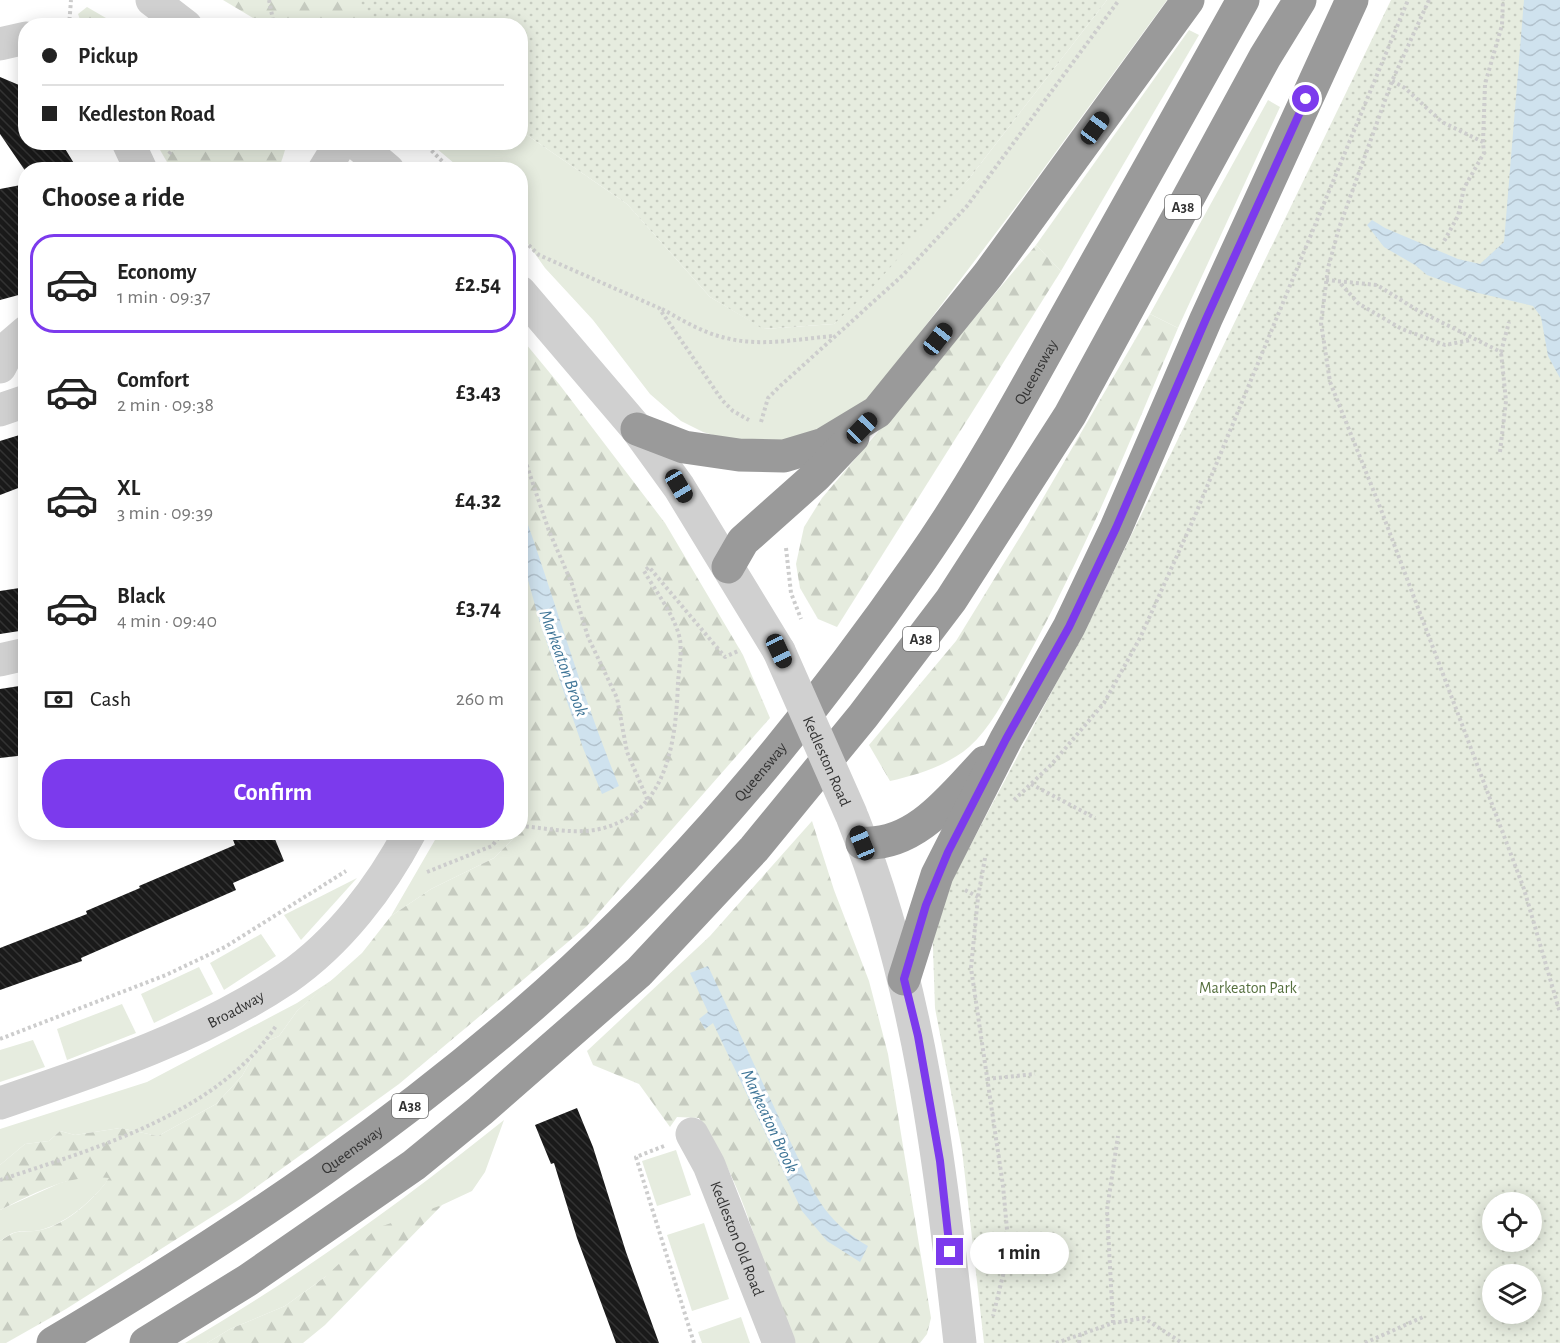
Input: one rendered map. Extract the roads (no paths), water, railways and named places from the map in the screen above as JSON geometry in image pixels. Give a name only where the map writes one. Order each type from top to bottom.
[{"type":"highway","points":[[728,567],[743,541],[816,476],[878,412],[988,275],[1188,0]]},
{"type":"highway","name":"Queensway","points":[[53,1343],[204,1251],[301,1188],[451,1074],[574,968],[723,814],[853,654],[920,562],[994,445],[1243,0]]},
{"type":"highway","name":"A38","points":[[146,1343],[248,1280],[414,1165],[480,1111],[639,972],[753,849],[863,716],[951,600],[1064,425],[1265,57],[1300,0]]},
{"type":"highway","points":[[904,979],[937,875],[1006,739],[1069,627],[1116,528],[1206,319],[1352,0]]},
{"type":"highway","points":[[637,429],[684,447],[739,455],[784,456],[824,444],[878,412]]},
{"type":"highway","points":[[857,829],[878,844],[901,838],[924,823],[1006,739]]},
{"type":"street","points":[[152,0],[176,18]]},
{"type":"street","points":[[0,44],[18,40]]},
{"type":"street","points":[[364,150],[379,162]]},
{"type":"street","name":"Kedleston Road","points":[[528,301],[637,429],[679,486],[775,643],[857,829],[904,979],[918,1036],[940,1161],[960,1343]]},
{"type":"street","points":[[0,367],[12,344],[18,339]]},
{"type":"street","points":[[0,660],[18,656]]},
{"type":"street","name":"Broadway","points":[[0,1102],[80,1076],[209,1023],[288,978],[318,953],[347,922],[393,863],[406,840]]},
{"type":"street","name":"Kedleston Old Road","points":[[692,1134],[709,1165],[779,1343]]},
{"type":"water","points":[[1524,0],[1560,0],[1560,378],[1548,356],[1541,317],[1533,306],[1470,291],[1427,275],[1415,265],[1384,247],[1367,225],[1372,220],[1385,228],[1458,259],[1480,264],[1504,242]]},
{"type":"water","name":"Markeaton Brook","points":[[528,525],[592,716],[619,786],[602,794],[583,748],[540,623],[528,580]]},
{"type":"water","name":"Markeaton Brook","points":[[708,966],[814,1192],[837,1223],[868,1246],[860,1262],[827,1241],[802,1211],[713,1023],[705,1029],[699,1019],[708,1012],[690,973]]},
{"type":"park label","name":"Markeaton Park","points":[[1248,987]]}]
